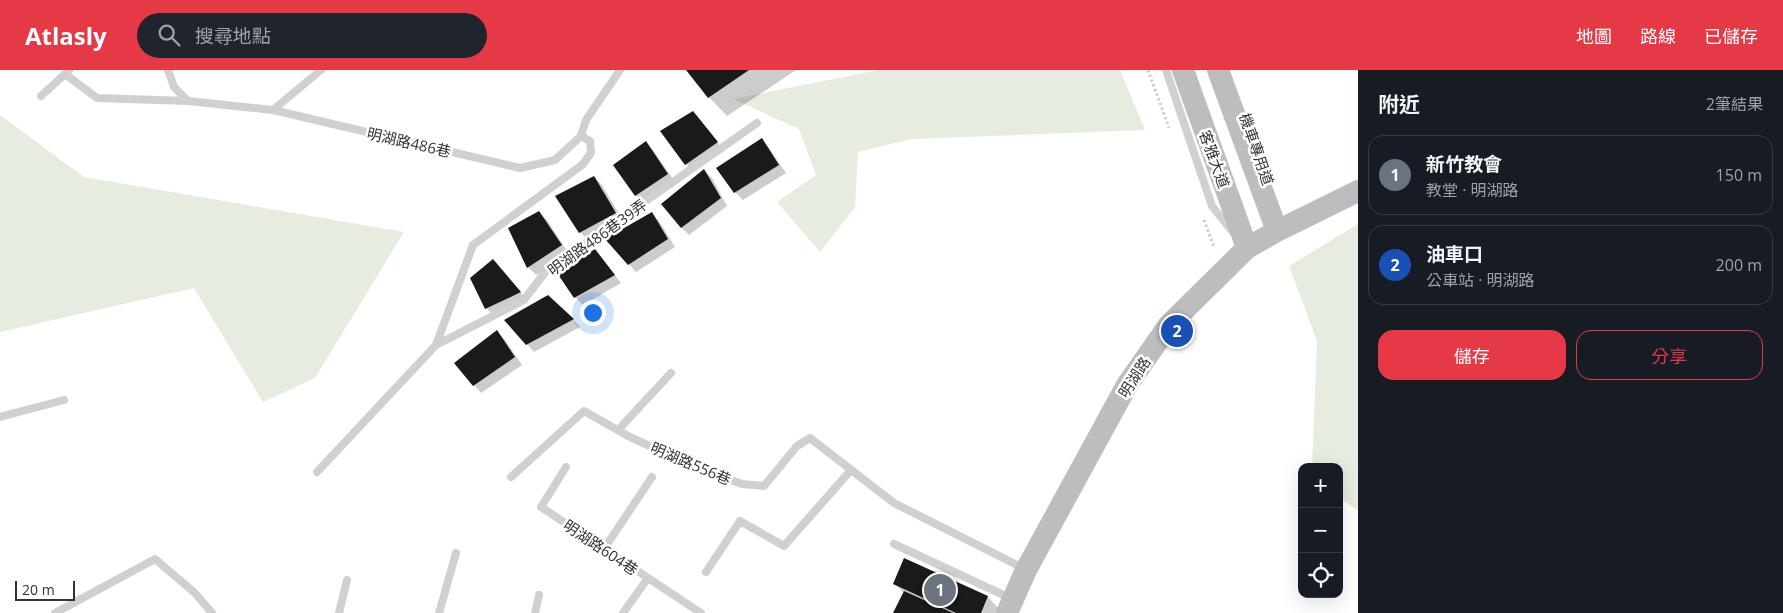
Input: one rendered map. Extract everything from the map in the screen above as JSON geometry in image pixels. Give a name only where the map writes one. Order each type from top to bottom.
[{"type":"main road","name":"客雅大道","points":[[1183,70],[1247,248]]},
{"type":"main road","points":[[1218,70],[1276,231]]},
{"type":"main road","name":"明湖路","points":[[1010,606],[1026,570],[1127,385],[1168,324],[1247,248],[1276,231],[1358,191]]},
{"type":"lane","points":[[168,70],[174,87],[188,101]]},
{"type":"lane","points":[[273,110],[321,70]]},
{"type":"lane","name":"明湖路486巷","points":[[67,72],[97,98],[188,101],[273,110],[520,168],[555,160],[582,136],[586,120],[620,70]]},
{"type":"lane","points":[[1166,70],[1212,206],[1247,248]]},
{"type":"lane","points":[[41,96],[67,72]]},
{"type":"lane","name":"明湖路486巷39弄","points":[[317,472],[436,345],[524,300],[546,271],[757,123]]},
{"type":"lane","name":"明湖路486巷39弄","points":[[436,345],[473,244],[582,165],[591,153],[590,141],[582,136]]},
{"type":"lane","name":"機車專用道","points":[[1273,197],[1276,231]]},
{"type":"lane","points":[[618,430],[671,373]]},
{"type":"lane","points":[[0,417],[64,400]]},
{"type":"lane","name":"明湖路556巷","points":[[511,477],[584,411],[618,430],[700,469],[742,484],[764,486],[797,446],[810,438],[894,504],[1026,570]]},
{"type":"lane","name":"明湖路604巷","points":[[566,467],[541,507],[701,613]]},
{"type":"lane","points":[[706,572],[740,521],[784,546],[851,470]]},
{"type":"lane","points":[[604,549],[652,477]]},
{"type":"lane","points":[[894,544],[1010,606]]},
{"type":"lane","points":[[438,613],[456,553]]},
{"type":"lane","points":[[55,613],[155,559],[195,593],[212,613]]},
{"type":"lane","points":[[623,613],[648,578]]},
{"type":"lane","points":[[338,613],[347,580]]},
{"type":"lane","points":[[535,613],[540,596]]},
{"type":"path","points":[[1148,70],[1171,133]]},
{"type":"shaded area","points":[[879,70],[1120,70],[1145,130],[911,139],[858,152],[855,207],[820,252],[777,202],[816,175],[799,129],[733,99]]},
{"type":"shaded area","points":[[0,115],[84,177],[404,232],[315,378],[263,402],[194,288],[0,332]]},
{"type":"shaded area","points":[[1358,224],[1358,510],[1343,501],[1343,463],[1312,463],[1317,341],[1289,266]]},
{"type":"building","points":[[686,70],[749,70],[708,98]]},
{"type":"building","points":[[693,111],[718,142],[685,165],[660,131]]},
{"type":"building","points":[[762,138],[779,165],[734,193],[716,168]]},
{"type":"building","points":[[646,141],[668,174],[635,196],[613,165]]},
{"type":"building","points":[[704,169],[721,198],[681,228],[661,204]]},
{"type":"building","points":[[594,176],[616,213],[579,233],[555,196]]},
{"type":"building","points":[[539,211],[562,245],[527,268],[508,228]]},
{"type":"building","points":[[652,212],[668,239],[628,265],[605,239]]},
{"type":"building","points":[[595,249],[615,275],[574,298],[557,273]]},
{"type":"building","points":[[493,259],[521,292],[485,309],[470,278]]},
{"type":"building","points":[[548,295],[574,319],[526,345],[504,320]]},
{"type":"building","points":[[497,330],[515,357],[473,386],[454,363]]},
{"type":"building","points":[[904,558],[988,596],[981,613],[956,613],[893,584]]},
{"type":"building","points":[[904,591],[953,613],[893,613]]},
{"type":"place","name":"油車口","points":[[1177,331]]},
{"type":"place","name":"新竹教會","points":[[940,590]]}]
